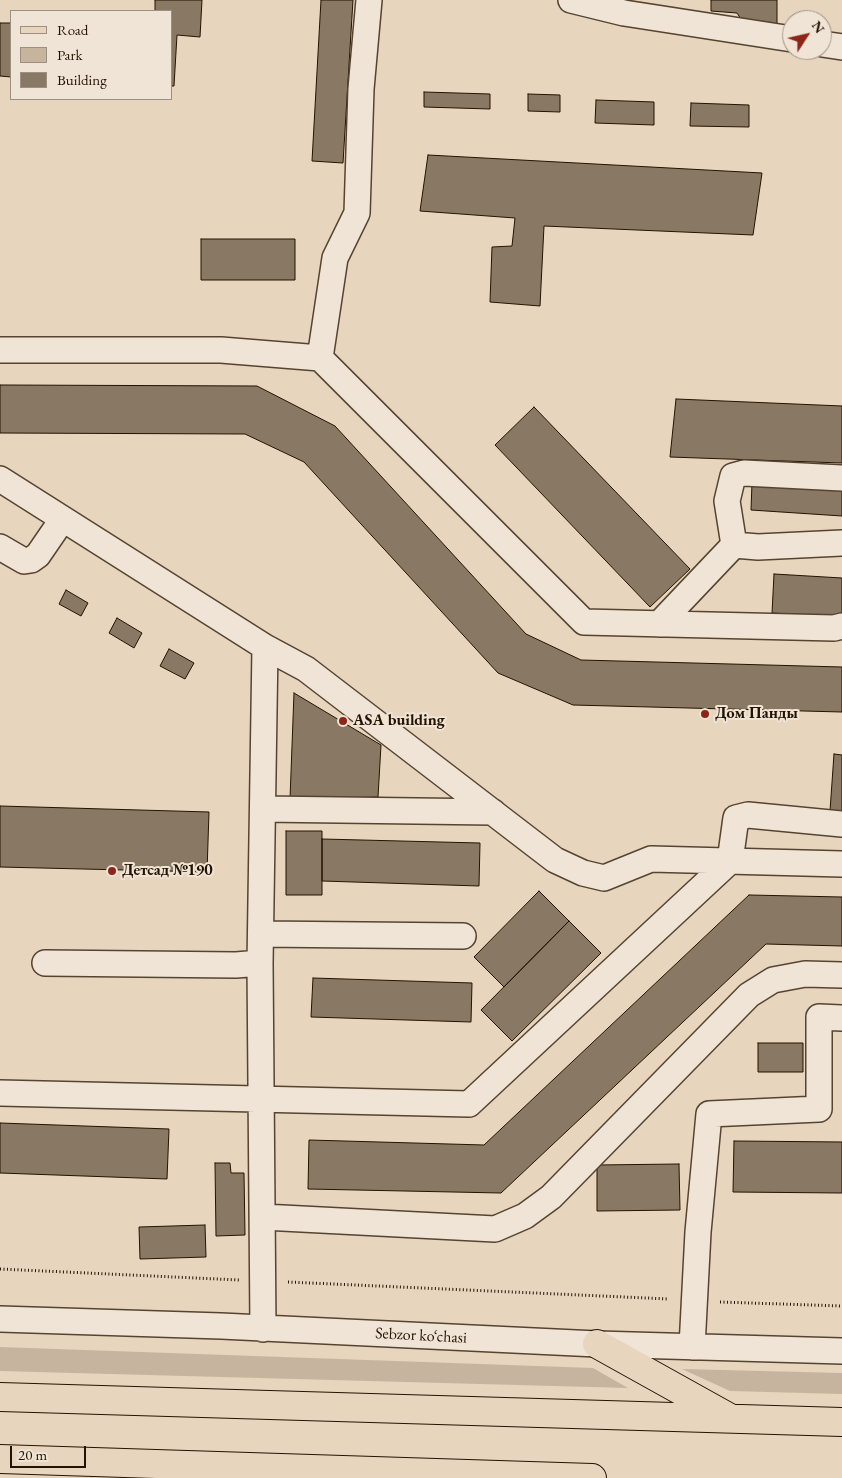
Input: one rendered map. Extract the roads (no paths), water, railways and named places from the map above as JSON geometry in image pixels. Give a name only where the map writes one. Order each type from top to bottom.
[{"type":"main road","points":[[597,1344],[733,1420]]},
{"type":"main road","points":[[0,1397],[842,1422]]},
{"type":"main road","points":[[0,1459],[592,1478]]},
{"type":"street","points":[[320,358],[336,258],[357,213],[361,89],[369,0]]},
{"type":"street","points":[[571,0],[624,12],[782,37]]},
{"type":"street","points":[[0,350],[221,350],[320,358],[584,622],[834,628],[842,626]]},
{"type":"street","points":[[734,545],[727,501],[733,476],[744,473],[842,478]]},
{"type":"street","points":[[0,479],[265,647],[306,669],[555,860],[583,873],[604,878],[651,859],[842,864]]},
{"type":"street","points":[[0,547],[24,561],[31,560],[38,555],[62,520]]},
{"type":"street","points":[[734,545],[758,547],[842,543]]},
{"type":"street","points":[[659,624],[734,545]]},
{"type":"street","points":[[263,1328],[260,963],[265,647]]},
{"type":"street","points":[[263,808],[493,812]]},
{"type":"street","points":[[0,1093],[469,1104],[730,861],[736,818],[748,815],[842,824]]},
{"type":"street","points":[[261,934],[463,936]]},
{"type":"street","points":[[45,963],[260,963]]},
{"type":"street","points":[[263,1217],[495,1229],[525,1216],[551,1197],[750,995],[773,980],[805,974],[842,975]]},
{"type":"street","points":[[692,1347],[698,1232],[709,1114],[819,1109],[819,1017],[842,1018]]},
{"type":"street","name":"Sebzor ko‘chasi","points":[[0,1318],[597,1344],[842,1351]]},
{"type":"place","name":"Дом Панды","points":[[705,714]]},
{"type":"place","name":"ASA building","points":[[343,721]]},
{"type":"place","name":"Детсад №190","points":[[112,871]]}]
